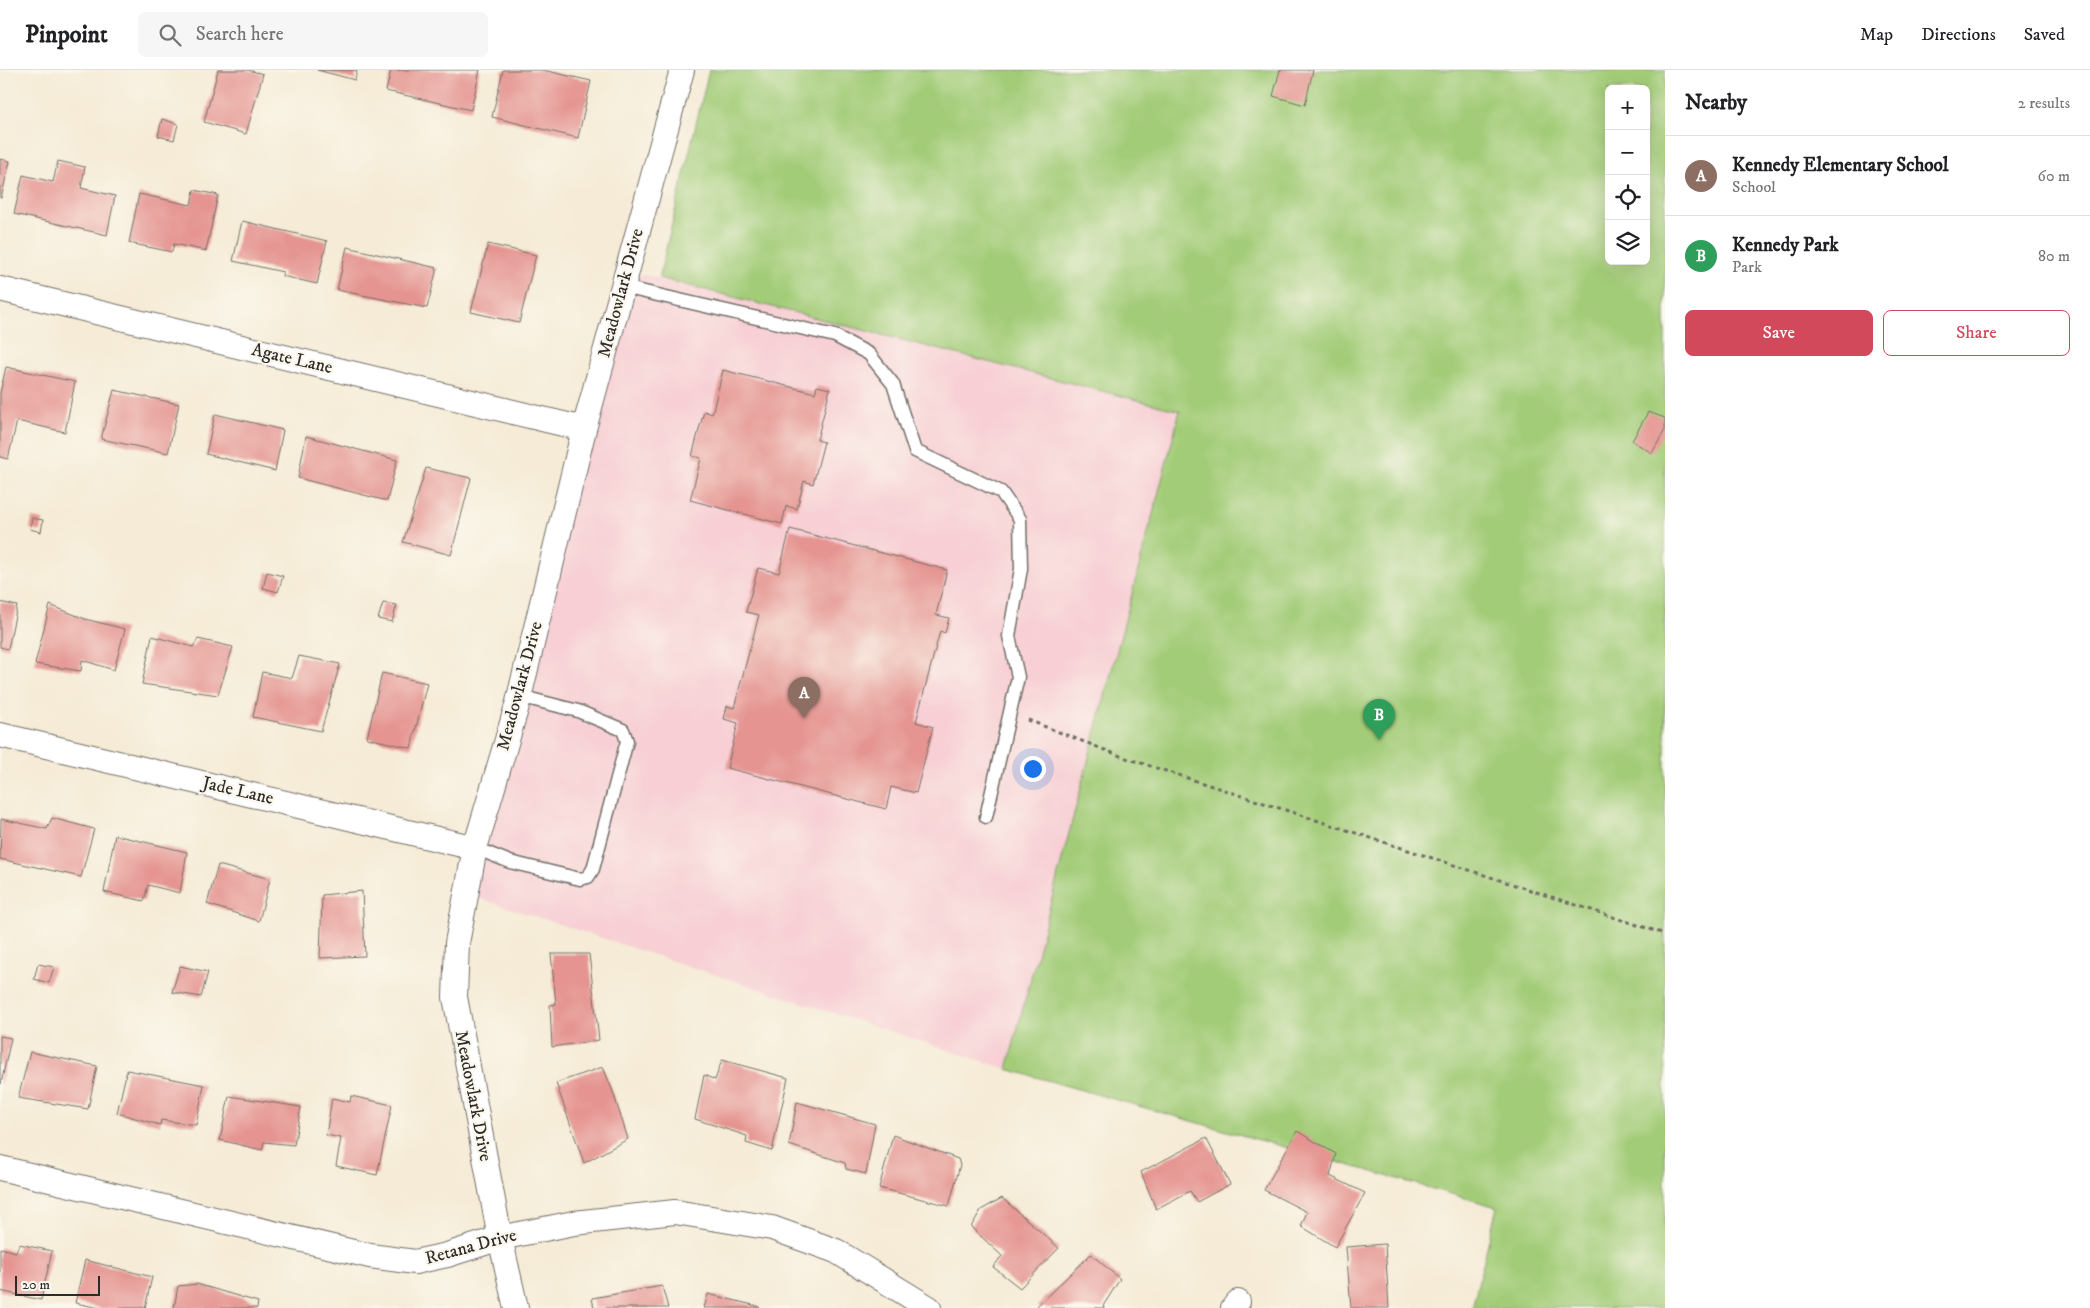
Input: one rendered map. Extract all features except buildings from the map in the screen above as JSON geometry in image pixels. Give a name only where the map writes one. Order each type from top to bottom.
[{"type":"street","name":"Meadowlark Drive","points":[[516,1308],[500,1238],[455,997],[457,943],[475,848],[519,696],[584,429],[682,70]]},
{"type":"street","name":"Agate Lane","points":[[0,289],[584,429]]},
{"type":"street","name":"Jade Lane","points":[[0,735],[475,848]]},
{"type":"street","name":"Retana Drive","points":[[0,1168],[379,1257],[415,1262],[447,1256],[500,1238],[574,1223],[675,1212],[772,1228],[836,1251],[929,1308]]},
{"type":"lane","points":[[623,287],[835,336],[869,354],[893,384],[915,451],[1001,492],[1020,519],[1021,569],[1009,636],[1018,677],[986,816]]},
{"type":"lane","points":[[475,848],[510,862],[580,879],[588,877],[593,869],[627,741],[623,730],[578,711],[519,696]]},
{"type":"path","points":[[1010,713],[1123,757],[1665,934]]},
{"type":"shaded area","points":[[627,272],[659,278],[1180,411],[1007,1069],[466,894]]},
{"type":"green space","points":[[709,70],[1665,70],[1665,1308],[1472,1308],[1497,1207],[1007,1069],[1180,411],[659,278]]},
{"type":"place","name":"Kennedy Elementary School","points":[[804,718]]},
{"type":"place","name":"Kennedy Park","points":[[1379,740]]}]
